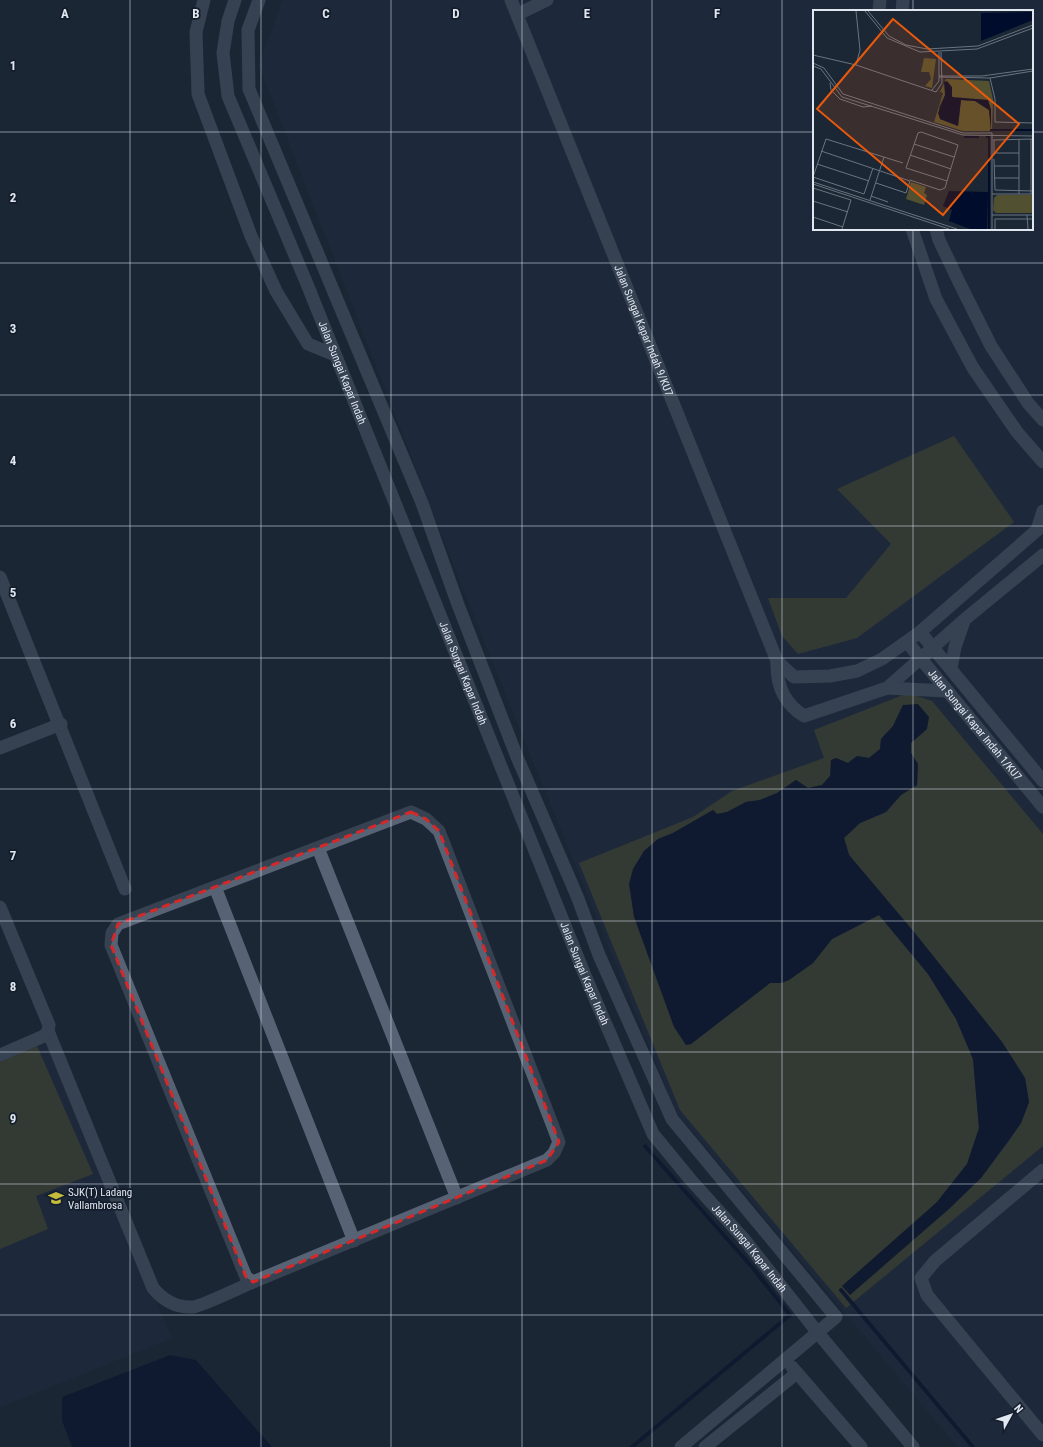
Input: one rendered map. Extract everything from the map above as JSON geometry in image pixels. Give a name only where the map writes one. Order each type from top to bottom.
[{"type":"street","points":[[204,0],[196,32],[198,94],[251,236],[276,292],[308,344],[335,355]]},
{"type":"street","name":"Jalan Sungai Kapar Indah","points":[[235,0],[228,21],[223,53],[228,96],[335,355],[579,958],[653,1134],[690,1179],[744,1239],[818,1333],[836,1317],[672,1119],[599,955],[577,896],[497,707],[456,602],[422,503],[249,89],[248,30],[259,0]]},
{"type":"street","name":"Jalan Sungai Kapar Indah 9/KU7","points":[[511,0],[518,14],[777,660]]},
{"type":"street","points":[[518,14],[548,0]]},
{"type":"street","points":[[879,10],[880,0]]},
{"type":"street","points":[[902,10],[903,0]]},
{"type":"street","points":[[912,230],[936,299],[973,368],[1017,432],[1043,462]]},
{"type":"street","points":[[936,230],[959,282],[991,346],[1028,402],[1043,420]]},
{"type":"street","points":[[777,660],[794,677],[830,676],[857,671],[882,659],[920,632],[1040,528],[1043,510]]},
{"type":"street","points":[[777,660],[776,677],[785,698],[791,708],[804,716],[887,688],[964,620],[1043,556]]},
{"type":"street","points":[[0,577],[61,724],[125,889]]},
{"type":"street","points":[[954,672],[954,647],[964,620]]},
{"type":"street","name":"Jalan Sungai Kapar Indah 1/KU7","points":[[920,632],[934,647],[1043,781]]},
{"type":"street","name":"Jalan Sungai Kapar Indah 1/KU7","points":[[907,642],[968,714],[1043,807]]},
{"type":"street","points":[[887,688],[951,695]]},
{"type":"street","points":[[0,748],[61,724]]},
{"type":"street","points":[[48,1031],[156,1291],[166,1300],[194,1307],[547,1160],[554,1152],[558,1142],[439,831],[426,819],[411,812],[118,924],[112,933],[110,945],[246,1277],[253,1282]]},
{"type":"street","points":[[318,848],[457,1198]]},
{"type":"street","points":[[215,887],[354,1241]]},
{"type":"street","points":[[0,907],[49,1025],[48,1031],[44,1036],[0,1055]]},
{"type":"street","points":[[1043,1170],[935,1261],[921,1278],[927,1295],[1043,1435]]},
{"type":"street","points":[[681,1447],[818,1333],[913,1447]]},
{"type":"street","points":[[786,1360],[861,1447]]},
{"type":"street","points":[[706,1446],[797,1372]]},
{"type":"highlighted area","points":[[411,812],[426,819],[439,831],[559,1142],[547,1160],[253,1282],[246,1277],[111,945],[118,924]]},
{"type":"shaded area","points":[[283,0],[1043,0],[1043,1447],[958,1447],[676,1112],[462,586],[259,65]]},
{"type":"shaded area","points":[[954,436],[1014,522],[857,638],[798,654],[782,636],[768,598],[846,598],[891,544],[837,489]]},
{"type":"shaded area","points":[[908,693],[932,701],[1043,834],[1043,1146],[846,1308],[680,1110],[579,863],[693,817],[732,791],[824,758],[814,730]],"holes":[[[903,705],[927,729],[910,743],[911,753],[918,764],[917,785],[901,795],[886,812],[860,823],[844,838],[849,855],[914,932],[1002,1042],[1025,1078],[1029,1102],[1021,1123],[981,1178],[923,1231],[910,1228],[937,1202],[967,1164],[979,1128],[973,1059],[956,1019],[928,974],[879,915],[832,939],[813,963],[789,980],[781,983],[770,983],[691,1044],[686,1045],[633,869],[644,852],[658,839],[673,833],[713,810],[717,814],[727,812],[746,802],[760,800],[777,793],[796,780],[808,788],[822,785],[830,776],[836,758],[848,763],[857,756],[869,758],[880,749],[881,739],[893,726]]]},
{"type":"shaded area","points":[[918,704],[929,717],[927,729],[911,743],[911,753],[918,764],[917,785],[901,795],[886,812],[860,823],[844,838],[849,855],[914,932],[1002,1042],[1025,1078],[1029,1102],[1021,1123],[981,1178],[949,1209],[850,1295],[842,1286],[937,1202],[967,1164],[979,1128],[973,1059],[956,1019],[928,974],[879,915],[832,939],[813,963],[789,980],[781,983],[770,983],[691,1044],[686,1045],[674,1027],[634,917],[629,884],[633,869],[644,851],[658,839],[673,833],[713,810],[717,814],[727,812],[746,802],[760,800],[777,793],[796,780],[808,788],[822,785],[830,776],[831,760],[836,758],[848,763],[857,756],[869,758],[880,749],[881,739],[893,726],[903,705]]},
{"type":"shaded area","name":"SJK(T) Ladang Vallambrosa","points":[[45,1040],[171,1338],[0,1407],[0,1058]]},
{"type":"shaded area","points":[[37,1046],[93,1174],[36,1196],[48,1229],[0,1249],[0,1062]]},
{"type":"shaded area","points":[[170,1355],[196,1360],[272,1447],[72,1447],[62,1421],[62,1397]]},
{"type":"waterway","points":[[632,1447],[790,1315],[752,1267],[645,1146]]},
{"type":"waterway","points":[[841,1290],[973,1447]]},
{"type":"place","name":"SJK(T) Ladang Vallambrosa","points":[[56,1198]]}]
